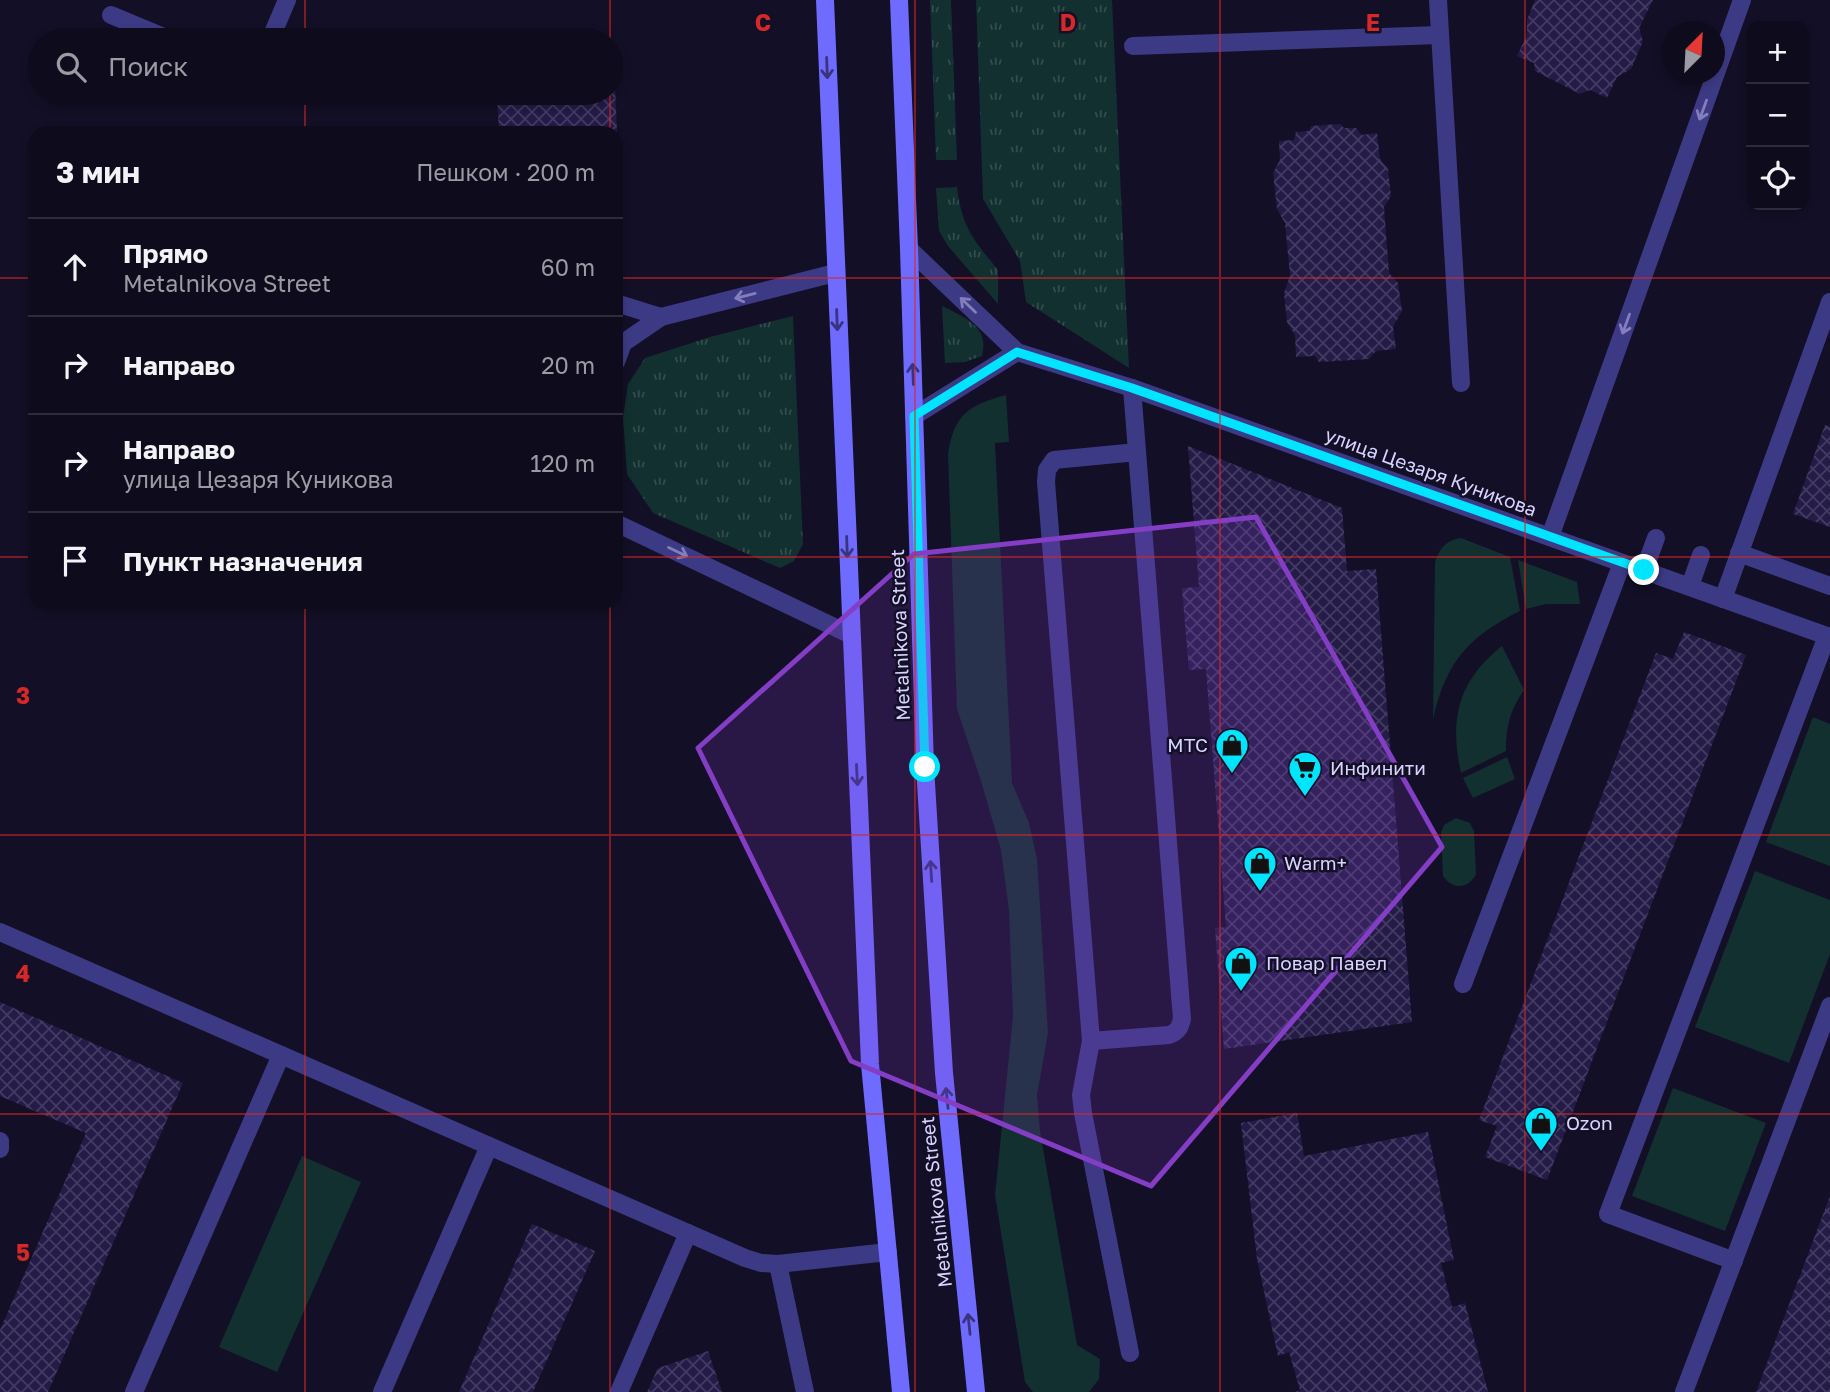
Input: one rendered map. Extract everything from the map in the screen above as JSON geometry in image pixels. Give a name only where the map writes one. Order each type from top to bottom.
[{"type":"main road","points":[[825,0],[870,1064],[901,1392]]},
{"type":"main road","name":"Metalnikova Street","points":[[899,0],[928,823],[944,1073],[976,1392]]},
{"type":"street","points":[[275,28],[287,0]]},
{"type":"street","points":[[1438,0],[1461,383]]},
{"type":"street","points":[[1550,537],[1742,0]]},
{"type":"street","points":[[111,15],[142,28]]},
{"type":"street","points":[[1133,46],[1439,35]]},
{"type":"street","points":[[909,249],[1017,352],[914,416]]},
{"type":"street","points":[[623,343],[661,317],[835,273]]},
{"type":"street","points":[[1723,599],[1830,302]]},
{"type":"street","points":[[623,305],[661,317]]},
{"type":"street","name":"улица Цезаря Куникова","points":[[1017,352],[1132,388],[1828,636]]},
{"type":"street","points":[[1091,1041],[1169,1035],[1180,1027],[1182,1018],[1132,388]]},
{"type":"street","points":[[1130,1353],[1083,1113],[1082,1086],[1091,1041],[1046,482],[1047,470],[1054,460],[1137,452]]},
{"type":"street","points":[[623,526],[851,635]]},
{"type":"street","points":[[1644,570],[1656,538]]},
{"type":"street","points":[[1740,553],[1830,586]]},
{"type":"street","points":[[1690,586],[1701,555]]},
{"type":"street","points":[[1463,984],[1622,563]]},
{"type":"street","points":[[1734,1261],[1608,1214],[1828,636]]},
{"type":"street","points":[[0,932],[745,1258],[778,1264],[888,1252]]},
{"type":"street","points":[[1684,1392],[1830,1006]]},
{"type":"street","points":[[134,1392],[281,1055]]},
{"type":"street","points":[[0,1141],[0,1149]]},
{"type":"street","points":[[382,1392],[489,1146]]},
{"type":"street","points":[[619,1392],[688,1233]]},
{"type":"street","points":[[778,1264],[805,1392]]},
{"type":"highlighted area","points":[[1256,517],[1442,847],[1151,1186],[851,1061],[698,748],[914,554]]},
{"type":"green space","points":[[930,0],[951,0],[957,160],[936,160]]},
{"type":"green space","points":[[976,0],[1112,0],[1129,368],[1026,302],[1020,261],[983,199]]},
{"type":"green space","points":[[957,187],[962,213],[970,232],[998,270],[998,304],[948,246],[939,231],[936,188]]},
{"type":"green space","points":[[942,306],[966,319],[979,330],[982,337],[982,356],[965,362],[945,363]]},
{"type":"green space","points":[[793,316],[803,544],[794,561],[780,568],[653,513],[627,474],[623,418],[628,384],[645,358],[710,337]]},
{"type":"green space","points":[[1006,395],[1009,442],[995,443],[1012,783],[1029,823],[1037,859],[1048,1033],[1037,1095],[1040,1131],[1077,1345],[1100,1359],[1099,1379],[1089,1392],[1033,1392],[1025,1382],[995,1195],[1013,1016],[1009,910],[1001,850],[957,709],[948,454],[954,429],[965,413],[982,403]]},
{"type":"green space","points":[[1461,538],[1510,557],[1520,611],[1486,631],[1462,653],[1445,682],[1433,719],[1435,562],[1444,546]]},
{"type":"green space","points":[[1518,560],[1577,582],[1580,604],[1546,604],[1526,609]]},
{"type":"green space","points":[[1502,646],[1524,690],[1510,719],[1506,751],[1461,773],[1456,735],[1461,702],[1475,673]]},
{"type":"green space","points":[[1813,717],[1830,724],[1830,866],[1766,842]]},
{"type":"green space","points":[[1507,757],[1515,779],[1473,798],[1463,778]]},
{"type":"green space","points":[[1456,818],[1470,823],[1474,831],[1476,875],[1460,886],[1451,884],[1443,876],[1441,832],[1444,825]]},
{"type":"green space","points":[[1755,871],[1830,900],[1830,954],[1789,1063],[1695,1027]]},
{"type":"green space","points":[[1673,1088],[1766,1123],[1725,1231],[1632,1196]]},
{"type":"green space","points":[[302,1156],[361,1182],[277,1372],[219,1347]]},
{"type":"building","points":[[1535,0],[1653,0],[1639,28],[1643,41],[1631,69],[1617,77],[1607,98],[1590,90],[1580,94],[1535,71],[1534,63],[1517,56],[1527,35],[1527,20]]},
{"type":"building","points":[[498,105],[616,105],[617,126],[499,126]]},
{"type":"building","points":[[1340,124],[1344,128],[1356,128],[1362,135],[1377,133],[1380,159],[1388,169],[1391,196],[1384,207],[1389,273],[1398,283],[1402,311],[1393,327],[1396,349],[1376,351],[1369,359],[1319,362],[1315,356],[1296,357],[1295,335],[1287,322],[1284,293],[1290,276],[1285,223],[1277,209],[1273,173],[1280,160],[1279,141],[1294,140],[1296,132],[1309,131],[1311,126]]},
{"type":"building","points":[[1825,425],[1830,427],[1830,527],[1793,514]]},
{"type":"building","name":"Инфинити","points":[[1188,446],[1342,508],[1347,571],[1376,569],[1412,1022],[1224,1049],[1215,928],[1226,927],[1206,669],[1189,670],[1182,588],[1199,587]]},
{"type":"building","points":[[1684,632],[1746,655],[1547,1180],[1485,1157],[1497,1126],[1479,1120],[1656,653],[1673,659]]},
{"type":"building","points":[[0,1002],[183,1083],[48,1392],[0,1392],[0,1330],[86,1133],[0,1096]]},
{"type":"building","points":[[1297,1113],[1304,1156],[1428,1132],[1454,1260],[1441,1263],[1452,1307],[1465,1303],[1488,1392],[1295,1392],[1300,1390],[1289,1352],[1278,1356],[1257,1259],[1241,1123]]},
{"type":"building","points":[[1830,1196],[1830,1392],[1756,1392]]},
{"type":"building","points":[[532,1224],[595,1251],[533,1392],[459,1392]]},
{"type":"building","points":[[708,1351],[722,1392],[647,1392],[658,1368]]},
{"type":"place","name":"МТС","points":[[1232,775]]},
{"type":"place","name":"Инфинити","points":[[1305,798]]},
{"type":"place","name":"Warm+","points":[[1260,893]]},
{"type":"place","name":"Повар Павел","points":[[1241,993]]},
{"type":"place","name":"Ozon","points":[[1541,1153]]},
{"type":"route","points":[[925,767],[914,416],[1017,352],[1132,388],[1644,570]]}]
